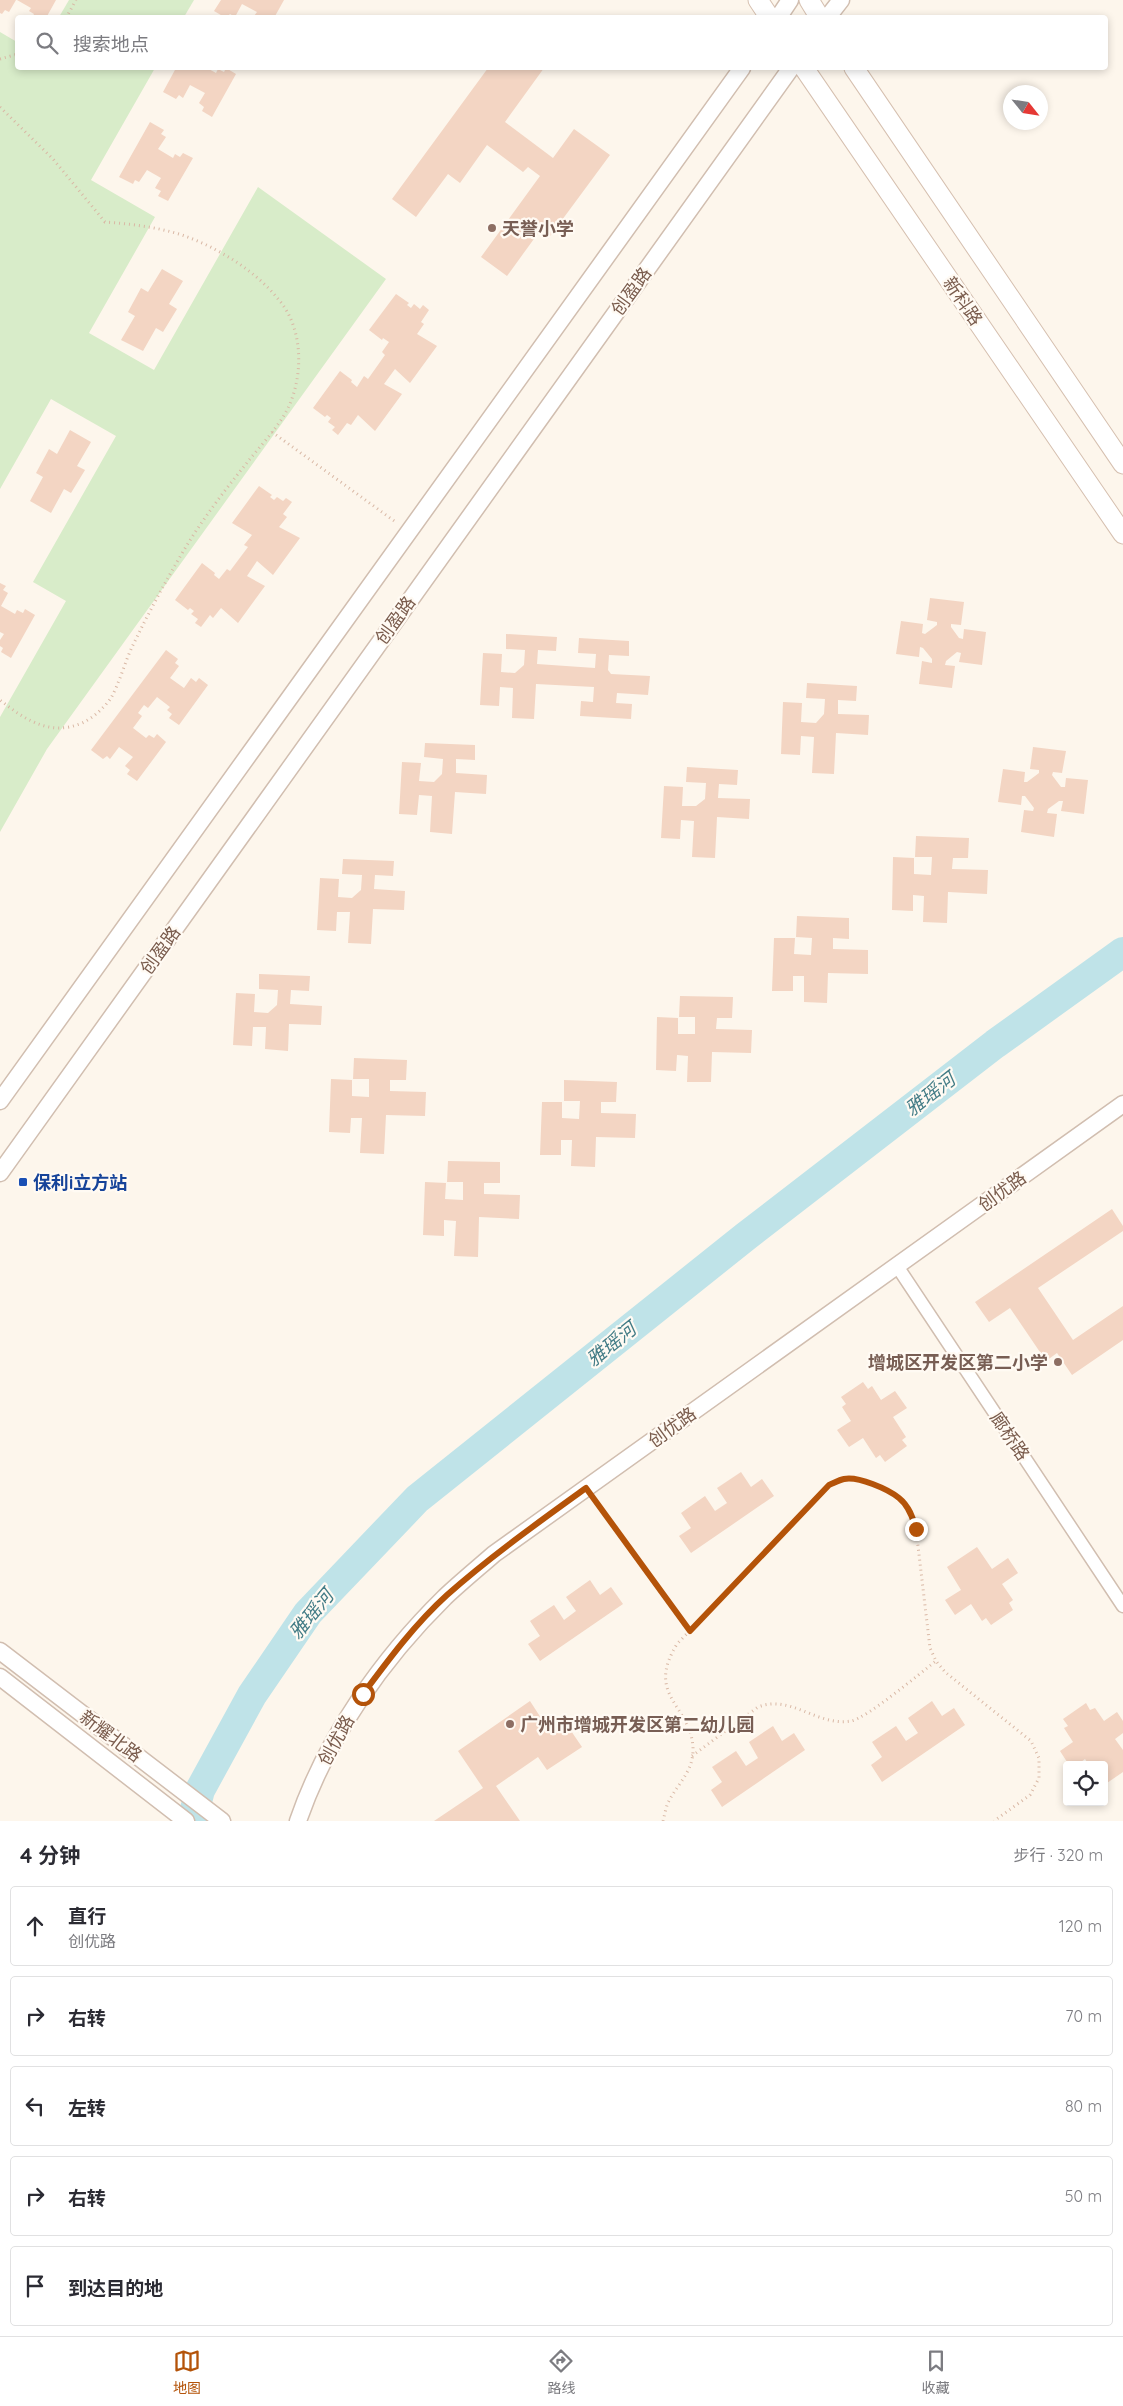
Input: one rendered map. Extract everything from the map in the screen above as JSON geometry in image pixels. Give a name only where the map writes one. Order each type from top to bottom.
[{"type":"main road","points":[[758,0],[768,15]]},
{"type":"main road","points":[[809,0],[818,15]]},
{"type":"main road","name":"新科路","points":[[805,70],[1123,534]]},
{"type":"main road","points":[[855,70],[1123,464]]},
{"type":"street","points":[[780,15],[790,0]]},
{"type":"street","points":[[829,15],[841,0]]},
{"type":"street","points":[[0,1101],[741,70]]},
{"type":"street","name":"创盈路","points":[[0,1173],[790,70]]},
{"type":"street","name":"创优路","points":[[298,1821],[330,1749],[363,1694],[402,1643],[446,1596],[494,1554],[1123,1104]]},
{"type":"street","name":"廊桥路","points":[[896,1266],[1123,1606]]},
{"type":"street","name":"新耀北路","points":[[0,1651],[222,1821]]},
{"type":"street","name":"新耀北路","points":[[0,1677],[186,1821]]},
{"type":"path","points":[[68,15],[76,0]]},
{"type":"path","points":[[0,59],[15,55]]},
{"type":"path","points":[[0,107],[53,159],[105,222],[144,225],[182,235],[218,251],[251,273],[280,300],[293,325],[299,353],[298,381],[288,408],[272,432],[226,488],[185,548],[149,612],[111,697],[98,713],[81,723],[62,728],[42,726],[24,718],[0,700]]},
{"type":"path","points":[[272,432],[410,532]]},
{"type":"path","points":[[663,1821],[669,1800],[682,1783],[691,1766],[693,1746],[687,1728],[666,1688],[665,1672],[669,1657],[690,1631],[829,1485],[844,1478],[861,1479],[899,1498],[911,1512],[916,1529],[930,1648],[936,1661],[945,1672],[1031,1740],[1039,1758],[1039,1778],[1030,1795],[994,1821]]},
{"type":"path","points":[[586,1488],[690,1631]]},
{"type":"path","points":[[692,1756],[758,1707],[766,1704],[782,1703],[836,1721],[844,1722],[860,1718],[936,1661]]},
{"type":"green space","points":[[69,0],[194,0],[185,15],[60,15]]},
{"type":"green space","points":[[0,32],[15,41],[15,70],[154,70],[91,180],[155,217],[89,333],[154,370],[258,187],[386,279],[47,749],[0,832],[0,717],[66,601],[33,582],[116,436],[51,399],[0,489]]},
{"type":"building","points":[[0,0],[16,0],[9,12],[5,10],[2,14],[0,13]]},
{"type":"building","points":[[17,0],[56,0],[48,15],[34,15],[29,11],[31,8]]},
{"type":"building","points":[[221,0],[284,0],[276,15],[255,15],[257,12],[242,4],[236,15],[221,15],[214,11]]},
{"type":"building","points":[[175,70],[211,70],[216,73],[218,70],[224,72],[225,70],[229,70],[236,74],[212,117],[202,111],[204,107],[199,103],[205,93],[190,85],[183,98],[179,95],[176,99],[163,92]]},
{"type":"building","points":[[487,70],[543,70],[505,122],[553,158],[574,129],[610,155],[548,239],[539,232],[507,276],[481,257],[540,176],[528,167],[523,172],[487,145],[460,183],[448,174],[416,217],[392,199]]},
{"type":"building","points":[[150,122],[164,130],[161,134],[166,137],[158,149],[173,158],[175,154],[180,157],[183,153],[193,158],[168,201],[158,196],[161,191],[155,188],[161,178],[147,170],[139,182],[135,180],[133,184],[119,177]]},
{"type":"building","points":[[162,269],[183,281],[169,304],[177,309],[163,332],[156,328],[143,351],[121,340],[135,316],[128,312],[141,288],[148,292]]},
{"type":"building","points":[[396,294],[409,303],[407,305],[411,308],[414,304],[420,309],[423,305],[429,310],[421,322],[424,324],[417,334],[437,346],[410,383],[395,369],[384,384],[402,394],[375,431],[358,415],[351,425],[347,423],[338,435],[332,430],[335,427],[328,422],[331,418],[327,415],[325,417],[313,408],[340,371],[352,380],[351,382],[357,387],[364,376],[368,379],[385,355],[382,352],[389,342],[383,338],[382,340],[369,330]]},
{"type":"building","points":[[70,430],[91,442],[77,466],[85,470],[71,493],[64,489],[51,513],[30,501],[43,477],[36,473],[49,449],[57,454]]},
{"type":"building","points":[[259,486],[272,495],[270,497],[274,500],[277,497],[283,501],[286,498],[292,502],[283,514],[287,517],[279,527],[300,538],[273,575],[257,561],[247,576],[265,586],[238,623],[221,608],[213,618],[210,615],[201,627],[195,623],[198,619],[191,614],[194,611],[190,608],[188,610],[175,600],[202,563],[215,573],[214,575],[219,579],[227,569],[230,571],[248,547],[244,545],[252,535],[232,523]]},
{"type":"building","points":[[0,583],[6,586],[3,590],[8,593],[1,606],[15,614],[17,610],[23,613],[25,609],[35,615],[11,658],[1,652],[3,648],[0,646],[0,640],[4,634],[0,632]]},
{"type":"building","points":[[930,598],[964,602],[961,625],[951,624],[959,638],[963,639],[964,629],[986,632],[982,665],[959,662],[961,653],[957,652],[946,661],[945,665],[955,666],[952,688],[919,684],[922,661],[932,663],[932,659],[923,648],[920,647],[919,657],[896,654],[901,621],[923,624],[922,633],[925,634],[937,625],[937,622],[927,620]]},
{"type":"building","points":[[506,634],[557,637],[556,651],[538,650],[537,664],[595,668],[596,654],[578,653],[579,638],[629,641],[629,656],[609,655],[608,670],[611,674],[650,676],[648,695],[617,693],[616,703],[632,704],[631,719],[580,716],[581,701],[593,702],[594,687],[536,684],[534,719],[512,718],[513,688],[500,687],[499,706],[480,705],[483,653],[502,654],[501,672],[515,673],[524,665],[525,650],[506,649]]},
{"type":"building","points":[[166,650],[178,659],[175,663],[179,666],[170,678],[184,688],[191,678],[196,682],[199,678],[208,685],[179,725],[169,718],[172,714],[167,710],[170,707],[157,697],[148,708],[144,705],[138,713],[142,716],[133,728],[146,738],[149,735],[154,738],[157,734],[166,742],[137,781],[127,774],[130,770],[125,766],[133,757],[119,747],[110,759],[107,756],[103,759],[91,750]]},
{"type":"building","points":[[807,683],[857,686],[856,701],[838,700],[838,714],[869,715],[868,735],[836,733],[834,774],[812,773],[814,737],[801,736],[800,755],[781,754],[783,702],[802,703],[801,722],[816,723],[824,714],[825,699],[806,698]]},
{"type":"building","points":[[425,743],[475,745],[475,760],[456,759],[456,773],[487,775],[486,794],[455,792],[452,834],[430,832],[432,796],[419,795],[417,815],[399,814],[402,762],[421,763],[419,781],[434,782],[442,774],[443,759],[424,757]]},
{"type":"building","points":[[1033,747],[1066,751],[1062,773],[1053,772],[1052,775],[1061,787],[1065,787],[1066,778],[1088,780],[1084,814],[1061,811],[1063,801],[1059,801],[1048,809],[1047,813],[1057,814],[1054,837],[1021,832],[1024,810],[1033,811],[1034,808],[1025,796],[1022,796],[1021,805],[998,802],[1003,769],[1025,772],[1024,782],[1027,782],[1039,773],[1039,770],[1030,769]]},
{"type":"building","points":[[687,767],[738,770],[737,785],[719,784],[718,798],[750,799],[749,819],[717,817],[715,858],[692,857],[694,821],[681,820],[680,839],[661,838],[664,786],[683,787],[682,806],[696,806],[705,799],[706,783],[686,782]]},
{"type":"building","points":[[916,836],[969,838],[968,858],[953,858],[952,869],[988,870],[987,894],[948,892],[947,923],[923,922],[924,896],[913,895],[913,911],[892,910],[893,857],[914,858],[914,874],[931,875],[932,857],[915,857]]},
{"type":"building","points":[[343,859],[394,861],[393,876],[375,875],[374,889],[405,891],[404,910],[373,909],[371,944],[348,943],[350,912],[337,912],[336,931],[317,930],[320,878],[339,879],[338,897],[352,898],[361,890],[362,875],[342,874]]},
{"type":"building","points":[[797,916],[849,918],[849,939],[833,938],[833,949],[868,950],[868,974],[828,973],[827,1003],[804,1002],[804,976],[793,976],[793,991],[772,991],[774,938],[795,938],[794,954],[811,955],[812,938],[796,937]]},
{"type":"building","points":[[259,974],[310,976],[309,991],[291,990],[290,1004],[322,1006],[321,1025],[289,1024],[288,1051],[265,1049],[266,1027],[253,1027],[252,1046],[233,1045],[236,993],[255,994],[254,1012],[268,1013],[277,1005],[278,990],[259,989]]},
{"type":"building","points":[[680,996],[733,997],[732,1018],[717,1018],[716,1029],[752,1030],[751,1053],[712,1052],[711,1082],[687,1082],[688,1056],[677,1055],[676,1071],[656,1070],[657,1017],[678,1018],[678,1034],[695,1034],[695,1017],[679,1017]]},
{"type":"building","points":[[354,1058],[407,1060],[406,1080],[390,1080],[390,1091],[426,1092],[425,1116],[386,1115],[384,1154],[360,1153],[362,1118],[351,1118],[350,1133],[329,1132],[331,1079],[352,1080],[352,1096],[369,1097],[369,1079],[353,1079]]},
{"type":"building","points":[[564,1080],[617,1082],[616,1102],[601,1102],[601,1113],[636,1114],[635,1138],[596,1137],[595,1167],[571,1166],[572,1140],[561,1140],[561,1155],[540,1155],[542,1102],[562,1102],[562,1118],[579,1119],[580,1101],[564,1101]]},
{"type":"building","points":[[448,1161],[500,1162],[500,1183],[484,1183],[484,1194],[520,1195],[519,1219],[479,1217],[478,1257],[454,1256],[456,1221],[444,1220],[444,1236],[423,1235],[425,1182],[446,1183],[445,1199],[463,1200],[463,1182],[447,1182]]},
{"type":"building","points":[[1112,1209],[1123,1226],[1123,1231],[1038,1288],[1073,1340],[1123,1306],[1123,1340],[1072,1375],[1057,1353],[1046,1361],[1010,1308],[989,1322],[975,1302]]},
{"type":"building","points":[[863,1382],[868,1389],[872,1386],[881,1400],[895,1391],[907,1408],[893,1417],[906,1437],[902,1440],[907,1446],[885,1462],[880,1455],[876,1458],[863,1438],[849,1447],[837,1430],[851,1421],[842,1407],[846,1404],[841,1397]]},
{"type":"building","points":[[741,1472],[751,1487],[762,1479],[774,1496],[691,1553],[679,1536],[691,1528],[681,1513],[705,1496],[715,1511],[727,1503],[717,1488]]},
{"type":"building","points":[[977,1547],[992,1569],[1008,1558],[1018,1573],[1002,1584],[1013,1600],[1009,1603],[1013,1610],[991,1625],[986,1618],[982,1621],[971,1604],[955,1615],[945,1600],[961,1590],[947,1567]]},
{"type":"building","points":[[590,1580],[600,1595],[611,1587],[623,1604],[540,1661],[528,1644],[540,1636],[530,1621],[554,1605],[564,1620],[576,1611],[566,1597]]},
{"type":"building","points":[[530,1701],[552,1735],[567,1725],[582,1747],[547,1770],[538,1757],[496,1786],[520,1821],[434,1821],[483,1788],[458,1751]]},
{"type":"building","points":[[932,1701],[942,1716],[954,1708],[965,1725],[882,1782],[871,1765],[882,1757],[872,1742],[896,1726],[906,1741],[918,1733],[908,1718]]},
{"type":"building","points":[[1086,1703],[1090,1710],[1095,1708],[1104,1721],[1117,1712],[1123,1721],[1123,1733],[1115,1739],[1123,1750],[1123,1772],[1108,1782],[1108,1761],[1086,1761],[1085,1759],[1082,1761],[1066,1761],[1060,1751],[1073,1742],[1064,1728],[1068,1726],[1063,1719]]},
{"type":"building","points":[[773,1726],[782,1741],[794,1733],[805,1750],[722,1807],[711,1790],[722,1782],[712,1767],[736,1751],[746,1766],[758,1758],[749,1742]]},
{"type":"waterway","name":"雅瑶河","points":[[192,1821],[200,1790],[252,1695],[308,1613],[417,1499],[745,1237],[995,1044],[1123,952]]},
{"type":"place","name":"天誉小学","points":[[492,228]]},
{"type":"place","name":"保利i立方站","points":[[23,1182]]},
{"type":"place","name":"增城区开发区第二小学","points":[[1058,1362]]},
{"type":"place","name":"广州市增城开发区第二幼儿园","points":[[510,1724]]},
{"type":"route","points":[[363,1694],[402,1643],[446,1596],[494,1554],[586,1488],[690,1631],[829,1485],[844,1478],[861,1479],[899,1498],[911,1512],[916,1529]]}]
